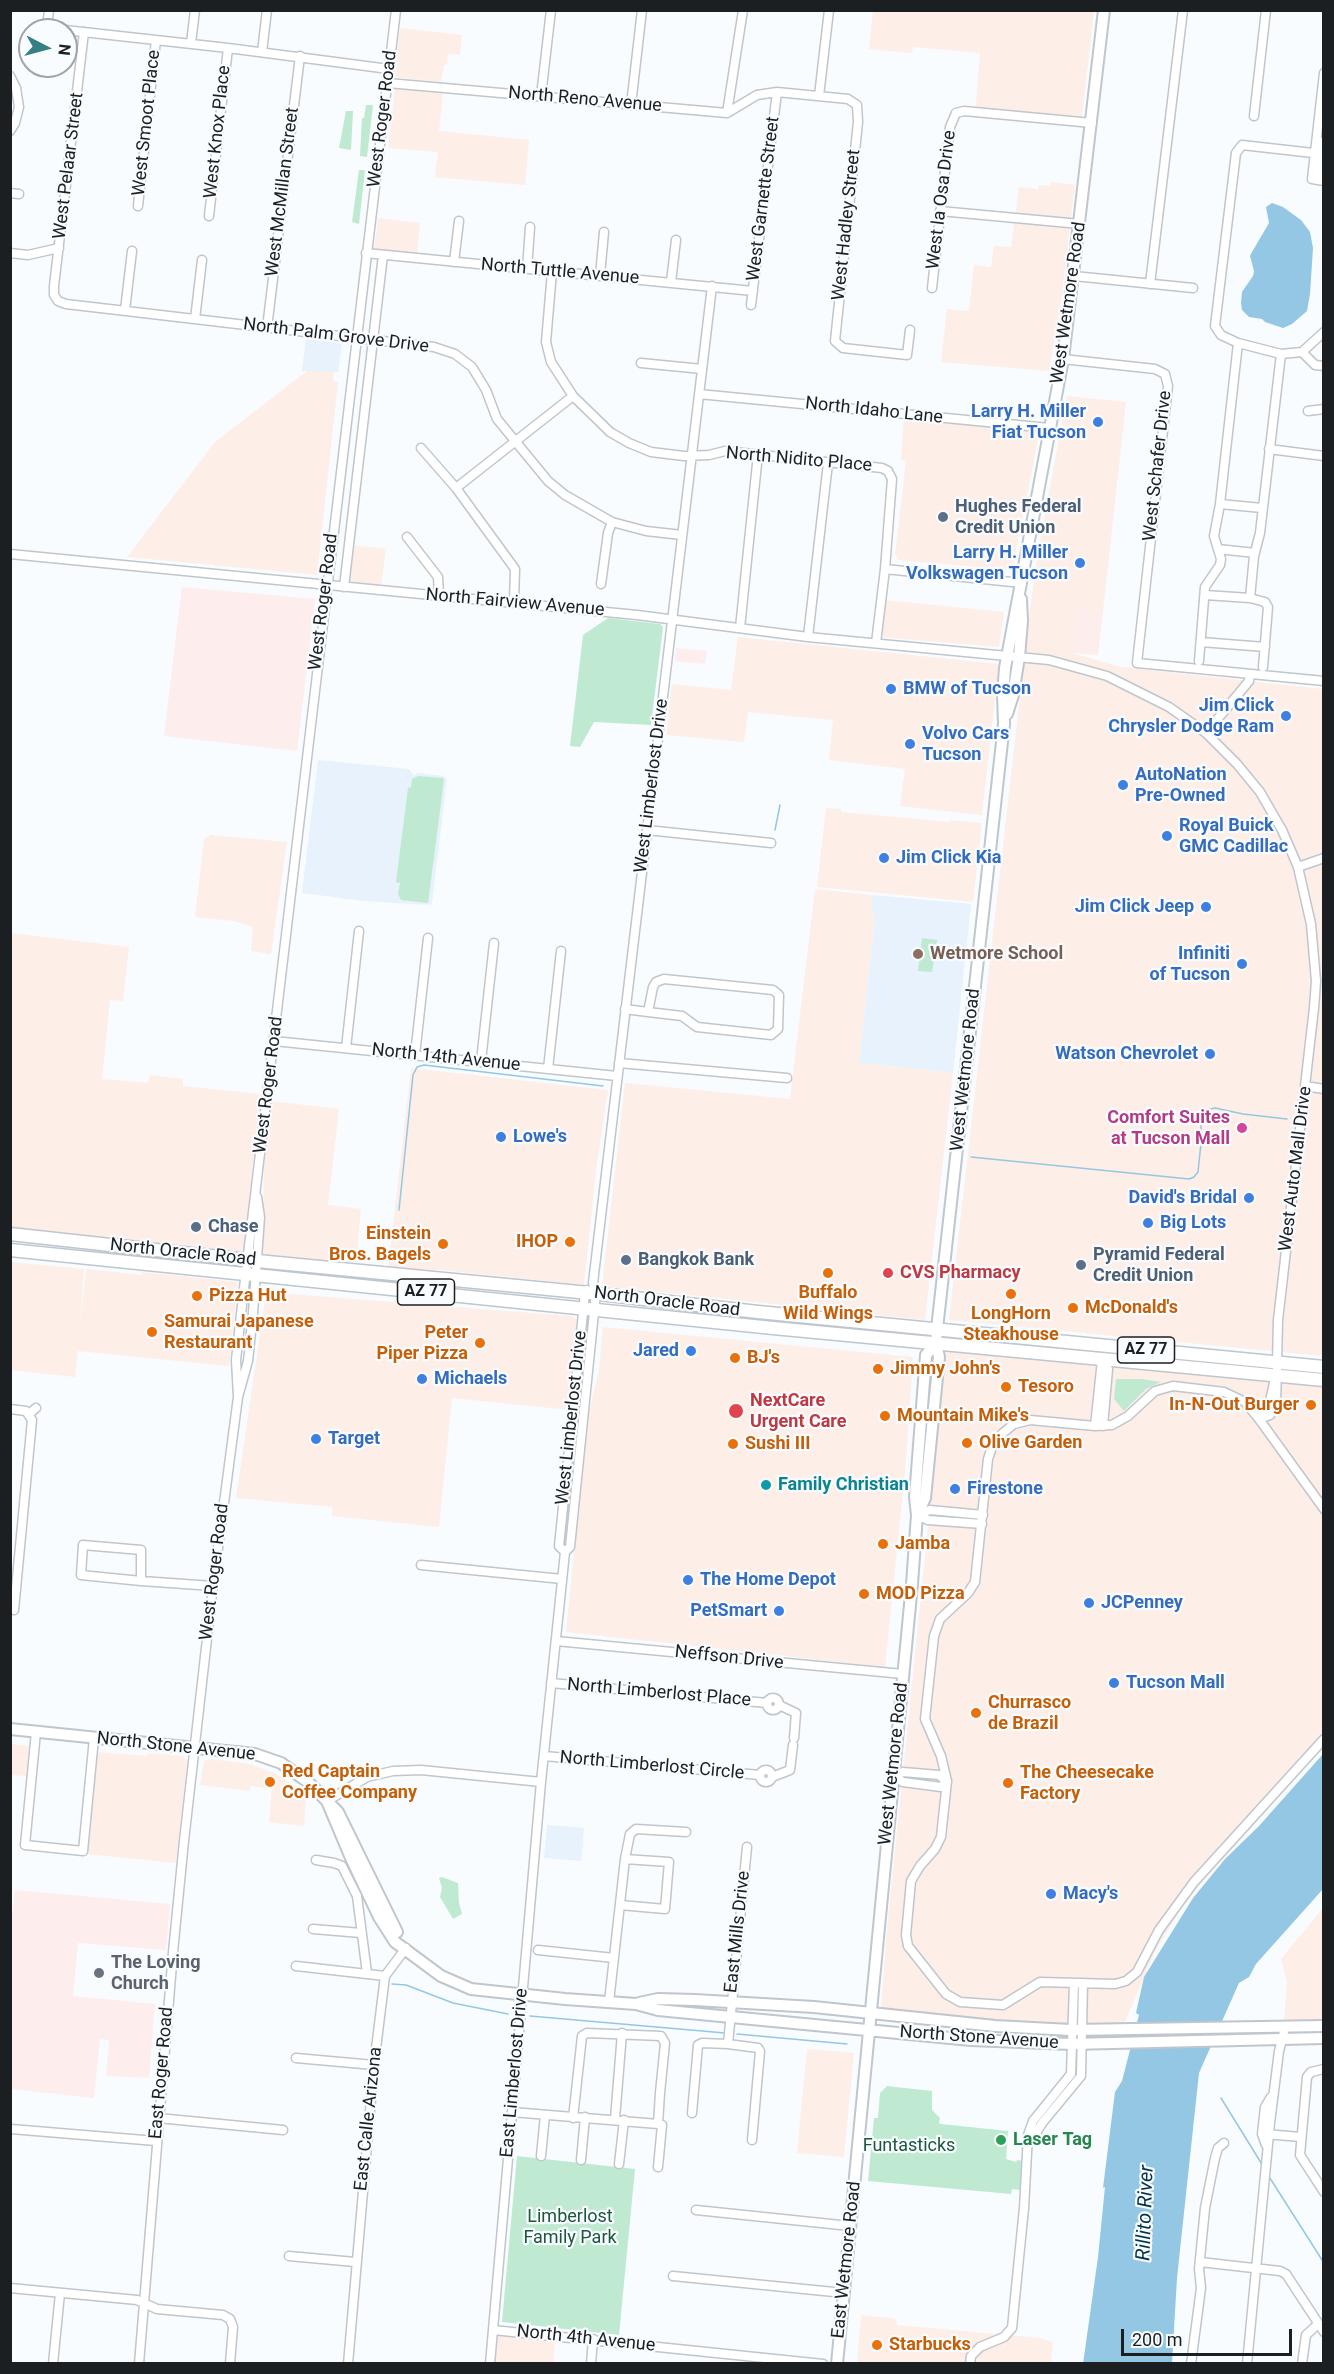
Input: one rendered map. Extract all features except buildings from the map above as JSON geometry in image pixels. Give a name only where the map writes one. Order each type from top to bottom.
[{"type":"highway","name":"North Oracle Road","points":[[10,1234],[425,1277],[591,1290],[758,1312],[937,1329],[1276,1369],[1323,1380]]},
{"type":"highway","points":[[76,1256],[78,1242]]},
{"type":"highway","name":"North Oracle Road","points":[[10,1250],[758,1327],[1102,1359],[1276,1369],[1323,1367]]},
{"type":"highway","points":[[369,1286],[386,1282],[418,1284],[425,1277]]},
{"type":"highway","points":[[423,1292],[430,1284],[452,1286],[480,1282]]},
{"type":"highway","points":[[678,1318],[688,1313],[748,1318],[758,1312]]},
{"type":"highway","points":[[758,1327],[766,1320],[822,1325],[841,1320]]},
{"type":"main road","name":"West Wetmore Road","points":[[871,2013],[917,1515],[915,1497],[926,1355],[936,1343],[1004,724],[1003,694],[1007,656],[1063,359],[1104,10]]},
{"type":"main road","name":"West Wetmore Road","points":[[1004,724],[1013,694],[1018,657],[1022,621],[1021,588]]},
{"type":"main road","name":"North Stone Avenue","points":[[10,1730],[255,1754],[281,1763],[308,1782],[327,1800],[339,1832],[379,1917],[395,1942],[441,1976],[471,1989],[636,2004],[658,2010],[971,2040],[1083,2044],[1323,2026]]},
{"type":"main road","name":"North Stone Avenue","points":[[636,2004],[658,1999],[871,2013],[995,2026],[1228,2034],[1280,2040],[1323,2038]]},
{"type":"main road","name":"East Wetmore Road","points":[[837,2364],[871,2013]]},
{"type":"street","points":[[49,10],[47,28],[300,56],[389,69]]},
{"type":"street","points":[[191,44],[195,10]]},
{"type":"street","points":[[262,52],[267,10]]},
{"type":"street","name":"West Roger Road","points":[[195,1748],[213,1586],[238,1397],[236,1360],[260,1217],[255,1194],[396,10]]},
{"type":"street","points":[[541,96],[550,10]]},
{"type":"street","points":[[631,105],[642,10]]},
{"type":"street","points":[[727,113],[743,10]]},
{"type":"street","points":[[727,113],[757,95],[777,92],[819,96],[829,10]]},
{"type":"street","points":[[1150,284],[1183,10]]},
{"type":"street","points":[[1254,116],[1266,10]]},
{"type":"street","name":"West Pelaar Street","points":[[55,301],[54,291],[84,32]]},
{"type":"street","name":"West Smoot Place","points":[[138,206],[156,40]]},
{"type":"street","name":"West Knox Place","points":[[209,216],[228,48]]},
{"type":"street","name":"West McMillan Street","points":[[267,328],[300,56]]},
{"type":"street","points":[[1321,181],[1318,154],[1323,73]]},
{"type":"street","points":[[10,76],[16,88],[18,107],[15,123],[10,131]]},
{"type":"street","name":"North Reno Avenue","points":[[388,82],[727,113]]},
{"type":"street","name":"West Garnette Street","points":[[752,305],[777,92]]},
{"type":"street","name":"West Hadley Street","points":[[819,96],[859,103],[834,337],[836,344],[843,348],[908,356],[910,330]]},
{"type":"street","name":"West la Osa Drive","points":[[932,288],[954,110],[1092,123]]},
{"type":"street","points":[[1318,154],[1323,141]]},
{"type":"street","points":[[1318,154],[1242,145],[1236,153],[1215,326],[1221,335],[1238,343],[1281,354],[1302,352],[1323,332]]},
{"type":"street","points":[[940,212],[1080,224]]},
{"type":"street","points":[[454,262],[459,221]]},
{"type":"street","points":[[526,269],[530,227]]},
{"type":"street","points":[[600,275],[604,232]]},
{"type":"street","points":[[671,282],[675,240]]},
{"type":"street","points":[[10,253],[28,255],[59,248]]},
{"type":"street","points":[[125,310],[132,251]]},
{"type":"street","name":"North Tuttle Avenue","points":[[366,253],[753,291]]},
{"type":"street","name":"West Roger Road","points":[[344,587],[382,255]]},
{"type":"street","points":[[195,319],[202,260]]},
{"type":"street","name":"North Nidito Place","points":[[552,272],[546,342],[551,362],[573,396],[610,432],[651,452],[709,455],[725,451],[882,468],[888,471],[892,479],[885,569]]},
{"type":"street","points":[[1074,276],[1193,288]]},
{"type":"street","name":"West Limberlost Drive","points":[[541,1782],[565,1552],[570,1547],[591,1290],[712,286]]},
{"type":"street","name":"North Palm Grove Drive","points":[[55,301],[434,347],[455,354],[472,367],[486,390],[497,419],[514,442],[548,481],[565,495],[612,522],[646,531],[682,536]]},
{"type":"street","points":[[1199,661],[1207,582],[1220,565],[1214,536],[1220,504],[1238,343]]},
{"type":"street","points":[[1302,352],[1315,365],[1323,366]]},
{"type":"street","points":[[467,363],[473,354]]},
{"type":"street","points":[[1250,598],[1281,354]]},
{"type":"street","name":"West Schafer Drive","points":[[1063,359],[1169,372],[1137,663],[1250,674]]},
{"type":"street","points":[[641,363],[702,369]]},
{"type":"street","name":"North Idaho Lane","points":[[699,394],[1050,428]]},
{"type":"street","points":[[456,488],[573,396]]},
{"type":"street","points":[[1308,411],[1323,409]]},
{"type":"street","points":[[421,448],[456,488],[515,569],[514,602]]},
{"type":"street","points":[[1269,450],[1323,456]]},
{"type":"street","points":[[740,628],[758,454]]},
{"type":"street","points":[[808,637],[828,463]]},
{"type":"street","points":[[1220,504],[1262,508]]},
{"type":"street","points":[[601,584],[608,533],[612,522]]},
{"type":"street","points":[[407,537],[438,577],[439,596]]},
{"type":"street","points":[[1218,549],[1255,553]]},
{"type":"street","name":"North Fairview Avenue","points":[[10,554],[673,618],[808,637],[1018,657]]},
{"type":"street","points":[[876,643],[885,569],[1021,588]]},
{"type":"street","points":[[1205,595],[1250,598],[1265,602],[1268,606],[1263,667]]},
{"type":"street","points":[[1201,642],[1265,647]]},
{"type":"street","name":"West Auto Mall Drive","points":[[1018,657],[1049,660],[1107,676],[1169,707],[1206,733],[1237,764],[1260,792],[1282,830],[1298,867],[1311,924],[1316,981],[1278,1320],[1276,1407],[1270,1415],[1259,1419]]},
{"type":"street","points":[[1206,733],[1249,681],[1250,674],[1323,681]]},
{"type":"street","points":[[647,830],[771,843]]},
{"type":"street","points":[[1298,867],[1323,858]]},
{"type":"street","points":[[346,1048],[359,931]]},
{"type":"street","points":[[414,1055],[428,938]]},
{"type":"street","points":[[481,1061],[494,943]]},
{"type":"street","points":[[548,1069],[561,951]]},
{"type":"street","points":[[625,1009],[648,1012],[682,1016],[697,1027],[771,1035],[778,1029],[779,995],[773,990],[664,980],[656,982],[653,987],[648,1012]]},
{"type":"street","name":"North 14th Avenue","points":[[274,1041],[617,1076]]},
{"type":"street","points":[[619,1063],[787,1078]]},
{"type":"street","points":[[1305,1086],[1323,1089]]},
{"type":"street","name":"West Limberlost Drive","points":[[565,1552],[559,1546],[570,1432],[589,1309]]},
{"type":"street","points":[[1099,1426],[1108,1369],[1102,1359]]},
{"type":"street","points":[[1323,1509],[1259,1419],[1245,1402],[1231,1394],[1173,1386],[1155,1391],[1119,1422],[1099,1426],[1030,1420],[1010,1427],[996,1440],[989,1453],[977,1574],[969,1593],[940,1619],[934,1636],[925,1719],[941,1756],[947,1782],[940,1841],[911,1881],[906,1935],[908,1947],[948,1996],[960,2002],[1000,2005],[1036,1983],[1120,1983],[1135,1974],[1159,1930],[1189,1888],[1323,1739]]},
{"type":"street","points":[[10,1409],[32,1412],[14,1610]]},
{"type":"street","points":[[570,1432],[574,1440],[579,1442]]},
{"type":"street","points":[[563,1505],[573,1514]]},
{"type":"street","points":[[917,1515],[928,1520],[982,1519]]},
{"type":"street","points":[[10,1529],[22,1530]]},
{"type":"street","points":[[141,1581],[141,1550],[83,1545],[81,1575],[141,1581],[213,1586]]},
{"type":"street","points":[[421,1565],[562,1579]]},
{"type":"street","name":"Neffson Drive","points":[[556,1641],[903,1674]]},
{"type":"street","name":"North Limberlost Place","points":[[551,1683],[767,1702],[775,1698],[779,1701],[779,1706],[796,1713],[790,1770],[772,1777]]},
{"type":"street","points":[[36,1732],[25,1845],[83,1851],[94,1738]]},
{"type":"street","name":"East Roger Road","points":[[139,2364],[173,1950],[195,1748]]},
{"type":"street","name":"North Limberlost Circle","points":[[544,1756],[760,1775],[763,1770],[767,1769],[771,1771],[772,1777]]},
{"type":"street","points":[[327,1800],[367,1777],[393,1771],[421,1770],[541,1782]]},
{"type":"street","points":[[893,1776],[903,1782],[941,1787],[947,1782]]},
{"type":"street","name":"East Limberlost Drive","points":[[489,2364],[541,1782]]},
{"type":"street","points":[[609,2002],[630,1833],[636,1829],[686,1832]]},
{"type":"street","name":"East Mills Drive","points":[[728,2044],[747,1847]]},
{"type":"street","points":[[620,1905],[665,1909],[669,1862],[625,1859]]},
{"type":"street","points":[[316,1860],[342,1866],[357,1896],[366,1973]]},
{"type":"street","points":[[313,1929],[361,1933]]},
{"type":"street","points":[[296,1966],[385,1976],[406,1948]]},
{"type":"street","points":[[538,1950],[614,1958]]},
{"type":"street","name":"East Calle Arizona","points":[[348,2364],[355,2262],[385,1976]]},
{"type":"street","points":[[970,2364],[971,2356],[980,2348],[1004,2337],[1012,2328],[1029,2135],[1034,2121],[1071,2074],[1071,2030],[1079,1983]]},
{"type":"street","points":[[1030,2142],[1042,2122],[1081,2076],[1083,2030],[1079,1983]]},
{"type":"street","points":[[1247,2364],[1267,2152],[1265,2107],[1273,2095],[1280,2040],[1285,2028]]},
{"type":"street","points":[[573,2118],[582,2036],[587,2032],[622,2033],[661,2036],[664,2043],[658,2124]]},
{"type":"street","points":[[619,2164],[622,2033]]},
{"type":"street","points":[[692,2113],[698,2045],[702,2043],[728,2044],[758,2048],[760,2051],[752,2140]]},
{"type":"street","points":[[296,2058],[374,2065]]},
{"type":"street","points":[[1323,2069],[1311,2072],[1307,2077],[1300,2155],[1323,2192]]},
{"type":"street","points":[[512,2112],[662,2125],[658,2167]]},
{"type":"street","points":[[541,2156],[545,2115]]},
{"type":"street","points":[[580,2160],[585,2117]]},
{"type":"street","points":[[158,2118],[283,2130]]},
{"type":"street","points":[[11,2129],[156,2141]]},
{"type":"street","points":[[1265,2134],[1301,2137]]},
{"type":"street","points":[[1191,2364],[1201,2288],[1200,2262],[1205,2208],[1212,2168],[1218,2148],[1224,2143]]},
{"type":"street","points":[[696,2210],[850,2226]]},
{"type":"street","points":[[289,2256],[355,2262]]},
{"type":"street","points":[[1200,2262],[1257,2267],[1286,2274],[1320,2329],[1306,2335],[1302,2364]]},
{"type":"street","points":[[673,2276],[844,2293]]},
{"type":"street","points":[[10,2288],[137,2300],[157,2309],[227,2317],[233,2327],[230,2364]]},
{"type":"street","points":[[54,2364],[60,2293]]},
{"type":"street","name":"North 4th Avenue","points":[[493,2330],[823,2364]]},
{"type":"street","points":[[591,2364],[593,2339]]},
{"type":"shaded area","points":[[873,11],[1094,11],[1081,126],[975,116],[980,53],[913,47],[912,53],[869,49]]},
{"type":"shaded area","points":[[400,28],[462,35],[460,55],[448,54],[441,82],[394,77]]},
{"type":"shaded area","points":[[395,88],[443,93],[439,131],[529,140],[525,185],[435,177],[438,152],[388,148]]},
{"type":"shaded area","points":[[1051,182],[1075,185],[1061,303],[1049,371],[941,362],[947,309],[969,311],[974,265],[991,267],[994,246],[1011,247],[1019,187],[1038,189],[1039,185],[1050,186]]},
{"type":"shaded area","points":[[378,218],[420,223],[416,263],[373,259]]},
{"type":"shaded area","points":[[306,338],[342,344],[338,372],[302,371]]},
{"type":"shaded area","points":[[307,371],[334,372],[333,380],[338,382],[317,575],[127,557],[215,442]]},
{"type":"shaded area","points":[[1067,396],[1126,402],[1103,611],[1077,609],[1072,653],[1121,667],[1323,689],[1323,1356],[949,1320],[1029,617],[1038,552]]},
{"type":"shaded area","points":[[904,418],[1040,430],[1012,570],[898,560],[895,554],[906,461],[901,460]]},
{"type":"shaded area","points":[[352,545],[386,549],[381,585],[347,581]]},
{"type":"shaded area","points":[[182,587],[315,599],[297,751],[164,736]]},
{"type":"shaded area","points":[[884,600],[1004,612],[999,647],[880,637]]},
{"type":"shaded area","points":[[1077,609],[1103,611],[1098,655],[1072,653]]},
{"type":"shaded area","points":[[738,637],[999,664],[982,815],[900,806],[905,769],[829,760],[833,720],[748,712],[744,742],[666,735],[672,684],[731,690]]},
{"type":"shaded area","points":[[676,648],[707,651],[705,664],[675,661]]},
{"type":"shaded area","points":[[318,760],[409,769],[414,776],[417,773],[444,776],[447,779],[430,905],[364,901],[302,893]]},
{"type":"shaded area","points":[[826,808],[841,809],[841,812],[982,823],[973,902],[817,887]]},
{"type":"shaded area","points":[[211,835],[287,842],[271,954],[251,951],[253,927],[234,921],[195,917],[204,839]]},
{"type":"shaded area","points":[[815,889],[872,895],[871,909],[875,917],[859,1063],[953,1073],[925,1320],[602,1286],[625,1083],[790,1099]]},
{"type":"shaded area","name":"Wetmore School","points":[[872,895],[971,904],[953,1073],[859,1063],[875,918],[871,909]]},
{"type":"shaded area","points":[[11,933],[129,947],[123,1001],[110,1000],[102,1079],[148,1083],[150,1075],[183,1079],[183,1086],[260,1094],[244,1253],[11,1227]]},
{"type":"shaded area","points":[[411,1068],[608,1090],[596,1170],[584,1285],[442,1270],[388,1269]]},
{"type":"shaded area","points":[[271,1101],[339,1109],[328,1205],[361,1209],[356,1265],[262,1256],[264,1168]]},
{"type":"shaded area","points":[[11,1262],[84,1269],[80,1328],[86,1269],[238,1282],[229,1366],[78,1351],[75,1377],[11,1370]]},
{"type":"shaded area","points":[[278,1293],[571,1316],[579,1321],[570,1410],[452,1398],[439,1527],[332,1516],[333,1507],[236,1498],[265,1300]]},
{"type":"shaded area","points":[[603,1327],[913,1357],[905,1472],[885,1667],[566,1632],[587,1422],[599,1370]]},
{"type":"shaded area","points":[[946,1350],[1323,1386],[1323,1748],[1181,1909],[1156,1950],[1123,2026],[1010,2023],[881,2009],[887,1928]]},
{"type":"shaded area","points":[[11,1744],[29,1746],[26,1776],[11,1775]]},
{"type":"shaded area","points":[[97,1752],[183,1756],[187,1762],[176,1863],[86,1854]]},
{"type":"shaded area","points":[[210,1759],[250,1764],[274,1773],[289,1782],[306,1799],[304,1826],[269,1822],[272,1789],[251,1786],[250,1791],[200,1785],[204,1761]]},
{"type":"shaded area","points":[[547,1825],[584,1828],[581,1861],[544,1858]]},
{"type":"shaded area","points":[[15,1890],[170,1904],[166,1950],[78,1943],[73,1996],[155,2004],[149,2078],[106,2076],[109,2040],[100,2039],[94,2098],[11,2089],[10,1934]]},
{"type":"shaded area","points":[[1323,1908],[1323,2020],[1284,2021],[1287,1983],[1281,1959]]},
{"type":"shaded area","points":[[807,2049],[854,2053],[844,2157],[797,2153]]},
{"type":"shaded area","points":[[861,2315],[896,2319],[897,2325],[1040,2338],[1053,2342],[1051,2363],[857,2364]]},
{"type":"shaded area","points":[[498,2336],[555,2341],[553,2363],[495,2363]]},
{"type":"green space","points":[[366,105],[373,105],[367,157],[360,156],[362,118],[364,118]]},
{"type":"green space","points":[[346,111],[353,111],[351,150],[339,148]]},
{"type":"green space","points":[[359,170],[365,170],[359,224],[352,222]]},
{"type":"green space","points":[[608,618],[660,624],[663,627],[651,725],[594,722],[580,747],[570,746],[583,635]]},
{"type":"green space","points":[[418,776],[443,778],[444,780],[428,903],[401,900],[398,894],[400,883],[396,882],[408,788],[411,787],[412,779]]},
{"type":"green space","points":[[922,938],[937,940],[932,972],[918,971]]},
{"type":"green space","points":[[1116,1379],[1161,1382],[1146,1389],[1124,1411],[1114,1399]]},
{"type":"green space","points":[[439,1878],[458,1883],[462,1914],[453,1919],[440,1897],[442,1888]]},
{"type":"green space","name":"Funtasticks","points":[[887,2086],[932,2091],[932,2110],[940,2118],[939,2123],[941,2124],[1008,2131],[1006,2159],[1016,2162],[1017,2160],[1023,2161],[1021,2190],[1012,2189],[1011,2194],[868,2181],[874,2118],[878,2118],[880,2093]]},
{"type":"green space","name":"Limberlost Family Park","points":[[517,2156],[635,2169],[619,2335],[502,2322]]},
{"type":"water","points":[[1272,203],[1283,207],[1301,220],[1310,232],[1313,248],[1307,311],[1292,324],[1283,328],[1262,319],[1249,317],[1242,310],[1241,303],[1242,292],[1254,271],[1250,256],[1269,223],[1266,207]]},
{"type":"water","name":"Rillito River","points":[[1323,1754],[1323,1889],[1256,1964],[1249,1977],[1239,1983],[1199,2073],[1177,2278],[1172,2363],[1083,2364],[1098,2257],[1105,2187],[1103,2188],[1115,2092],[1122,2081],[1139,2015],[1136,2013],[1144,1977],[1193,1898],[1225,1859],[1259,1826]]},
{"type":"waterway","points":[[775,830],[780,805]]},
{"type":"waterway","points":[[399,1210],[413,1075],[417,1067],[424,1065],[603,1086]]},
{"type":"waterway","points":[[971,1157],[1189,1179],[1198,1172],[1201,1118],[1206,1110],[1215,1108],[1287,1119]]},
{"type":"waterway","points":[[392,1984],[406,1985],[453,2003],[508,2014]]},
{"type":"waterway","points":[[530,2016],[725,2033]]},
{"type":"waterway","points":[[737,2034],[847,2044]]},
{"type":"waterway","points":[[1221,2098],[1263,2166]]},
{"type":"waterway","points":[[1268,2175],[1324,2263]]},
{"type":"place","name":"Larry H. Miller Fiat Tucson","points":[[1098,422]]},
{"type":"place","name":"Hughes Federal Credit Union","points":[[943,517]]},
{"type":"place","name":"Larry H. Miller Volkswagen Tucson","points":[[1080,563]]},
{"type":"place","name":"BMW of Tucson","points":[[891,689]]},
{"type":"place","name":"Jim Click Chrysler Dodge Ram","points":[[1286,716]]},
{"type":"place","name":"Volvo Cars Tucson","points":[[910,744]]},
{"type":"place","name":"AutoNation Pre-Owned","points":[[1123,785]]},
{"type":"place","name":"Royal Buick GMC Cadillac","points":[[1167,836]]},
{"type":"place","name":"Jim Click Kia","points":[[884,858]]},
{"type":"place","name":"Jim Click Jeep","points":[[1206,907]]},
{"type":"place","name":"Wetmore School","points":[[918,954]]},
{"type":"place","name":"Infiniti of Tucson","points":[[1242,964]]},
{"type":"place","name":"Watson Chevrolet","points":[[1210,1054]]},
{"type":"place","name":"Comfort Suites at Tucson Mall","points":[[1242,1128]]},
{"type":"place","name":"Lowe's","points":[[501,1137]]},
{"type":"place","name":"David's Bridal","points":[[1249,1198]]},
{"type":"place","name":"Big Lots","points":[[1148,1223]]},
{"type":"place","name":"Chase","points":[[196,1227]]},
{"type":"place","name":"IHOP","points":[[570,1242]]},
{"type":"place","name":"Einstein Bros. Bagels","points":[[443,1244]]},
{"type":"place","name":"Bangkok Bank","points":[[626,1260]]},
{"type":"place","name":"Pyramid Federal Credit Union","points":[[1081,1265]]},
{"type":"place","name":"Buffalo Wild Wings","points":[[828,1273]]},
{"type":"place","name":"CVS Pharmacy","points":[[888,1273]]},
{"type":"place","name":"LongHorn Steakhouse","points":[[1011,1294]]},
{"type":"place","name":"Pizza Hut","points":[[197,1296]]},
{"type":"place","name":"McDonald's","points":[[1073,1308]]},
{"type":"place","name":"Samurai Japanese Restaurant","points":[[152,1332]]},
{"type":"place","name":"Peter Piper Pizza","points":[[480,1343]]},
{"type":"place","name":"Jared","points":[[691,1351]]},
{"type":"place","name":"BJ's","points":[[735,1358]]},
{"type":"place","name":"Jimmy John's","points":[[878,1369]]},
{"type":"place","name":"Michaels","points":[[422,1379]]},
{"type":"place","name":"Tesoro","points":[[1006,1387]]},
{"type":"place","name":"In-N-Out Burger","points":[[1311,1405]]},
{"type":"place","name":"NextCare Urgent Care","points":[[736,1411]]},
{"type":"place","name":"Mountain Mike's","points":[[885,1416]]},
{"type":"place","name":"Target","points":[[316,1439]]},
{"type":"place","name":"Olive Garden","points":[[967,1443]]},
{"type":"place","name":"Sushi III","points":[[733,1444]]},
{"type":"place","name":"Family Christian","points":[[766,1485]]},
{"type":"place","name":"Firestone","points":[[955,1489]]},
{"type":"place","name":"Jamba","points":[[883,1544]]},
{"type":"place","name":"The Home Depot","points":[[688,1580]]},
{"type":"place","name":"MOD Pizza","points":[[864,1594]]},
{"type":"place","name":"JCPenney","points":[[1089,1603]]},
{"type":"place","name":"PetSmart","points":[[779,1611]]},
{"type":"place","name":"Tucson Mall","points":[[1114,1683]]},
{"type":"place","name":"Churrasco de Brazil","points":[[976,1713]]},
{"type":"place","name":"Red Captain Coffee Company","points":[[270,1782]]},
{"type":"place","name":"The Cheesecake Factory","points":[[1008,1783]]},
{"type":"place","name":"Macy's","points":[[1051,1894]]},
{"type":"place","name":"The Loving Church","points":[[99,1973]]},
{"type":"place","name":"Laser Tag","points":[[1001,2140]]},
{"type":"place","name":"Starbucks","points":[[877,2345]]}]
